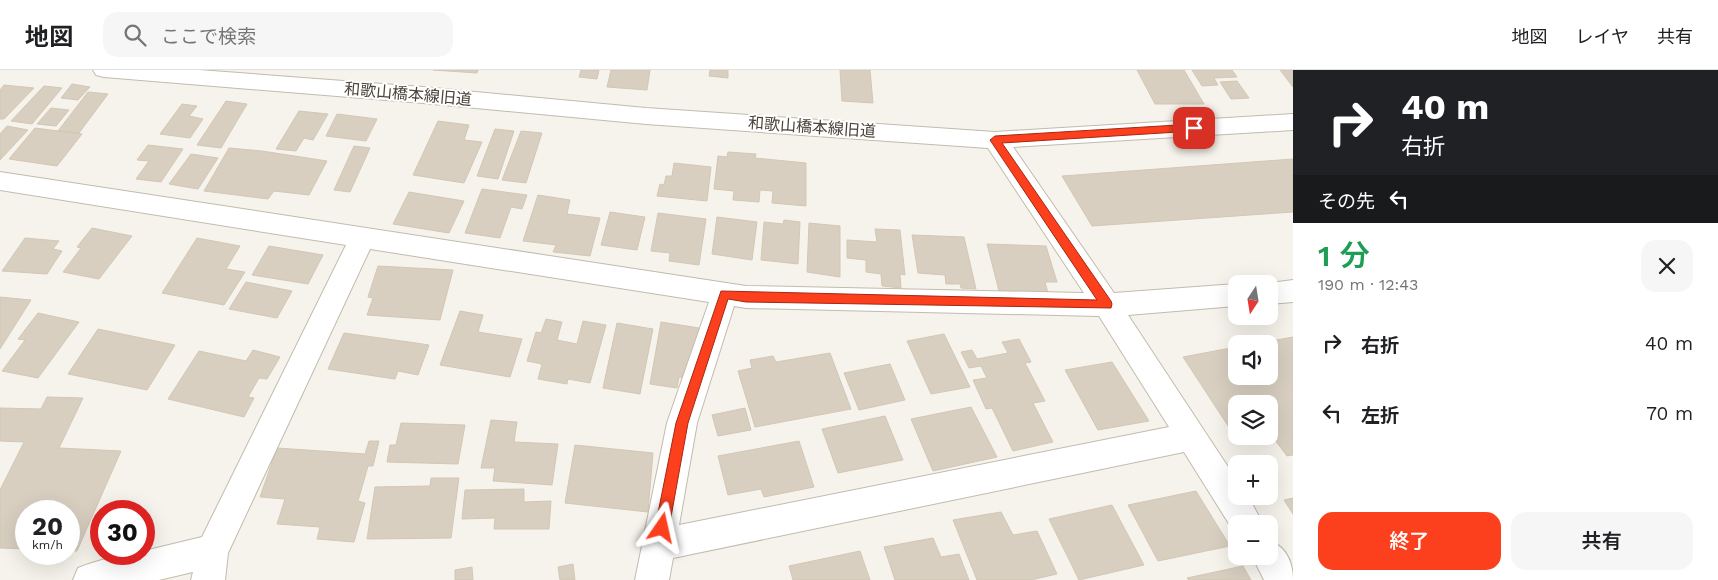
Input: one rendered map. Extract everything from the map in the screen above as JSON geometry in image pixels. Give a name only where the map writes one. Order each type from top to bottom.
[{"type":"street","name":"和歌山橋本線旧道","points":[[104,70],[646,116],[995,140],[1293,122]]},
{"type":"street","name":"和歌山橋本線旧道","points":[[194,70],[331,88]]},
{"type":"street","points":[[995,140],[1107,304],[1241,515]]},
{"type":"street","points":[[0,181],[746,297],[1107,304],[1228,296]]},
{"type":"street","points":[[90,580],[210,566],[362,238]]},
{"type":"street","points":[[1278,292],[1293,291]]},
{"type":"street","points":[[652,580],[682,423],[725,294]]},
{"type":"street","points":[[659,545],[1191,436]]},
{"type":"street","points":[[1274,565],[1284,580]]},
{"type":"building","points":[[433,70],[478,70],[477,73]]},
{"type":"building","points":[[581,70],[599,70],[597,79],[579,77]]},
{"type":"building","points":[[611,70],[650,70],[647,90],[607,87]]},
{"type":"building","points":[[710,70],[728,70],[728,78],[709,76]]},
{"type":"building","points":[[840,70],[870,70],[873,103],[842,101]]},
{"type":"building","points":[[1137,70],[1184,70],[1204,104],[1155,104]]},
{"type":"building","points":[[1192,70],[1232,70],[1237,77],[1214,78],[1218,85],[1202,86]]},
{"type":"building","points":[[1280,70],[1293,70],[1293,87]]},
{"type":"building","points":[[1237,81],[1249,98],[1231,99],[1220,82]]},
{"type":"building","points":[[72,84],[90,87],[78,100],[61,98]]},
{"type":"building","points":[[4,85],[34,88],[4,119],[0,119],[0,90]]},
{"type":"building","points":[[44,86],[62,88],[32,124],[11,121]]},
{"type":"building","points":[[88,92],[108,94],[79,133],[58,131]]},
{"type":"building","points":[[226,101],[247,104],[221,148],[197,145]]},
{"type":"building","points":[[182,104],[197,106],[189,116],[203,119],[190,138],[160,134]]},
{"type":"building","points":[[51,108],[69,110],[56,126],[37,124]]},
{"type":"building","points":[[299,111],[328,114],[313,140],[304,138],[296,151],[276,149]]},
{"type":"building","points":[[337,114],[377,119],[366,141],[326,136]]},
{"type":"building","points":[[438,121],[469,125],[464,140],[482,142],[464,183],[413,175]]},
{"type":"building","points":[[7,126],[28,130],[0,160],[0,134]]},
{"type":"building","points":[[35,128],[82,134],[57,166],[9,159]]},
{"type":"building","points":[[495,129],[514,131],[498,179],[477,176]]},
{"type":"building","points":[[521,131],[542,133],[526,183],[502,180]]},
{"type":"building","points":[[148,145],[183,149],[161,182],[136,179],[149,161],[137,160]]},
{"type":"building","points":[[354,146],[370,148],[350,192],[334,190]]},
{"type":"building","points":[[229,148],[327,161],[309,195],[274,191],[268,199],[204,191]]},
{"type":"building","points":[[728,152],[756,154],[755,158],[806,163],[806,206],[772,203],[773,191],[760,190],[759,202],[733,200],[734,191],[714,189],[718,156],[727,157]]},
{"type":"building","points":[[191,154],[218,158],[198,189],[169,184]]},
{"type":"building","points":[[1293,159],[1293,212],[1092,226],[1062,176]]},
{"type":"building","points":[[674,163],[711,167],[707,201],[657,196],[660,184],[664,185],[666,176],[672,176]]},
{"type":"building","points":[[482,189],[527,195],[522,209],[511,207],[500,238],[465,233]]},
{"type":"building","points":[[409,192],[464,201],[449,233],[393,224]]},
{"type":"building","points":[[538,195],[570,200],[567,214],[600,218],[590,256],[553,252],[556,245],[523,241]]},
{"type":"building","points":[[610,212],[645,217],[637,250],[601,245]]},
{"type":"building","points":[[658,213],[706,219],[699,265],[669,261],[670,253],[651,251]]},
{"type":"building","points":[[717,217],[757,222],[752,260],[712,254]]},
{"type":"building","points":[[784,220],[800,222],[798,264],[761,260],[764,222],[783,224]]},
{"type":"building","points":[[809,223],[840,226],[840,277],[807,272]]},
{"type":"building","points":[[92,228],[132,236],[99,279],[63,272],[81,248],[77,247]]},
{"type":"building","points":[[875,229],[900,230],[905,275],[900,274],[901,288],[882,286],[881,274],[866,272],[866,260],[847,258],[847,240],[877,242]]},
{"type":"building","points":[[912,235],[964,237],[976,289],[961,288],[960,284],[946,284],[945,275],[918,273]]},
{"type":"building","points":[[25,238],[59,241],[53,249],[62,251],[47,274],[2,271]]},
{"type":"building","points":[[197,238],[240,246],[226,269],[245,272],[224,305],[162,293]]},
{"type":"building","points":[[987,244],[1046,246],[1057,282],[1045,282],[1048,293],[999,291]]},
{"type":"building","points":[[269,246],[323,255],[308,284],[252,275]]},
{"type":"building","points":[[378,266],[453,270],[440,320],[367,315],[373,298],[368,297]]},
{"type":"building","points":[[246,282],[292,291],[277,318],[229,309]]},
{"type":"building","points":[[0,297],[31,300],[0,349]]},
{"type":"building","points":[[460,311],[483,315],[478,332],[522,339],[510,377],[440,365]]},
{"type":"building","points":[[38,313],[79,322],[38,378],[2,371],[25,340],[18,339]]},
{"type":"building","points":[[546,319],[562,322],[557,340],[577,344],[583,321],[606,325],[590,383],[568,379],[567,384],[538,379],[542,364],[527,361],[536,332],[541,333]]},
{"type":"building","points":[[661,322],[699,328],[691,379],[679,377],[677,388],[650,384]]},
{"type":"building","points":[[617,323],[653,329],[640,394],[603,388]]},
{"type":"building","points":[[98,329],[175,345],[147,390],[68,374]]},
{"type":"building","points":[[344,333],[429,345],[418,375],[398,371],[395,379],[328,369]]},
{"type":"building","points":[[944,334],[970,387],[931,394],[907,341]]},
{"type":"building","points":[[1293,337],[1293,455],[1287,456],[1278,444],[1278,395],[1228,395],[1228,426],[1183,357],[1228,349],[1228,385],[1278,385],[1278,340]]},
{"type":"building","points":[[1019,339],[1031,362],[1025,363],[1045,401],[1033,403],[1053,442],[1013,451],[992,408],[986,409],[973,380],[987,378],[981,366],[969,368],[961,352],[972,350],[977,359],[1008,353],[1002,342]]},
{"type":"building","points":[[253,350],[280,357],[267,379],[259,378],[248,397],[254,398],[244,417],[168,399],[199,351],[246,361]]},
{"type":"building","points":[[830,353],[851,409],[755,427],[738,371],[752,368],[750,360],[773,356],[776,362]]},
{"type":"building","points":[[1112,362],[1149,421],[1098,430],[1065,370]]},
{"type":"building","points":[[890,364],[905,400],[859,410],[844,373]]},
{"type":"building","points":[[47,397],[83,398],[59,448],[121,451],[99,500],[90,500],[90,521],[80,544],[80,500],[15,500],[15,549],[0,548],[0,490],[24,442],[0,441],[0,408],[41,409]]},
{"type":"building","points":[[971,407],[997,457],[933,471],[911,419]]},
{"type":"building","points":[[745,408],[751,430],[718,436],[712,415]]},
{"type":"building","points":[[885,416],[903,460],[838,473],[822,429]]},
{"type":"building","points":[[491,420],[517,422],[514,442],[558,444],[552,485],[493,481],[495,468],[481,468]]},
{"type":"building","points":[[401,423],[465,425],[458,464],[387,462],[390,445],[396,445]]},
{"type":"building","points":[[369,441],[379,441],[373,466],[368,466],[358,501],[365,503],[354,542],[317,539],[320,527],[277,524],[285,499],[260,497],[277,448],[365,454]]},
{"type":"building","points":[[799,441],[814,487],[764,497],[761,489],[728,495],[718,456]]},
{"type":"building","points":[[575,445],[653,453],[648,512],[565,503]]},
{"type":"building","points":[[431,478],[459,478],[451,538],[367,539],[375,487],[430,486]]},
{"type":"building","points":[[524,489],[524,502],[551,501],[549,529],[494,529],[495,518],[462,519],[465,490]]},
{"type":"building","points":[[1196,491],[1228,543],[1228,546],[1158,561],[1128,505]]},
{"type":"building","points":[[1293,498],[1293,514],[1284,500]]},
{"type":"building","points":[[1112,505],[1144,565],[1079,580],[1049,519]]},
{"type":"building","points":[[1001,512],[1013,535],[1037,531],[1057,574],[1031,580],[977,580],[953,520]]},
{"type":"building","points":[[933,538],[941,557],[959,554],[969,580],[895,580],[884,547]]},
{"type":"building","points":[[860,551],[870,580],[793,580],[789,566]]},
{"type":"building","points":[[573,564],[575,580],[560,580],[558,567]]},
{"type":"building","points":[[1243,566],[1251,580],[1189,580],[1187,578]]},
{"type":"building","points":[[472,567],[473,580],[455,580],[455,570]]},
{"type":"route","points":[[662,528],[682,423],[725,294],[746,297],[1107,304],[995,140],[1194,128]]}]
